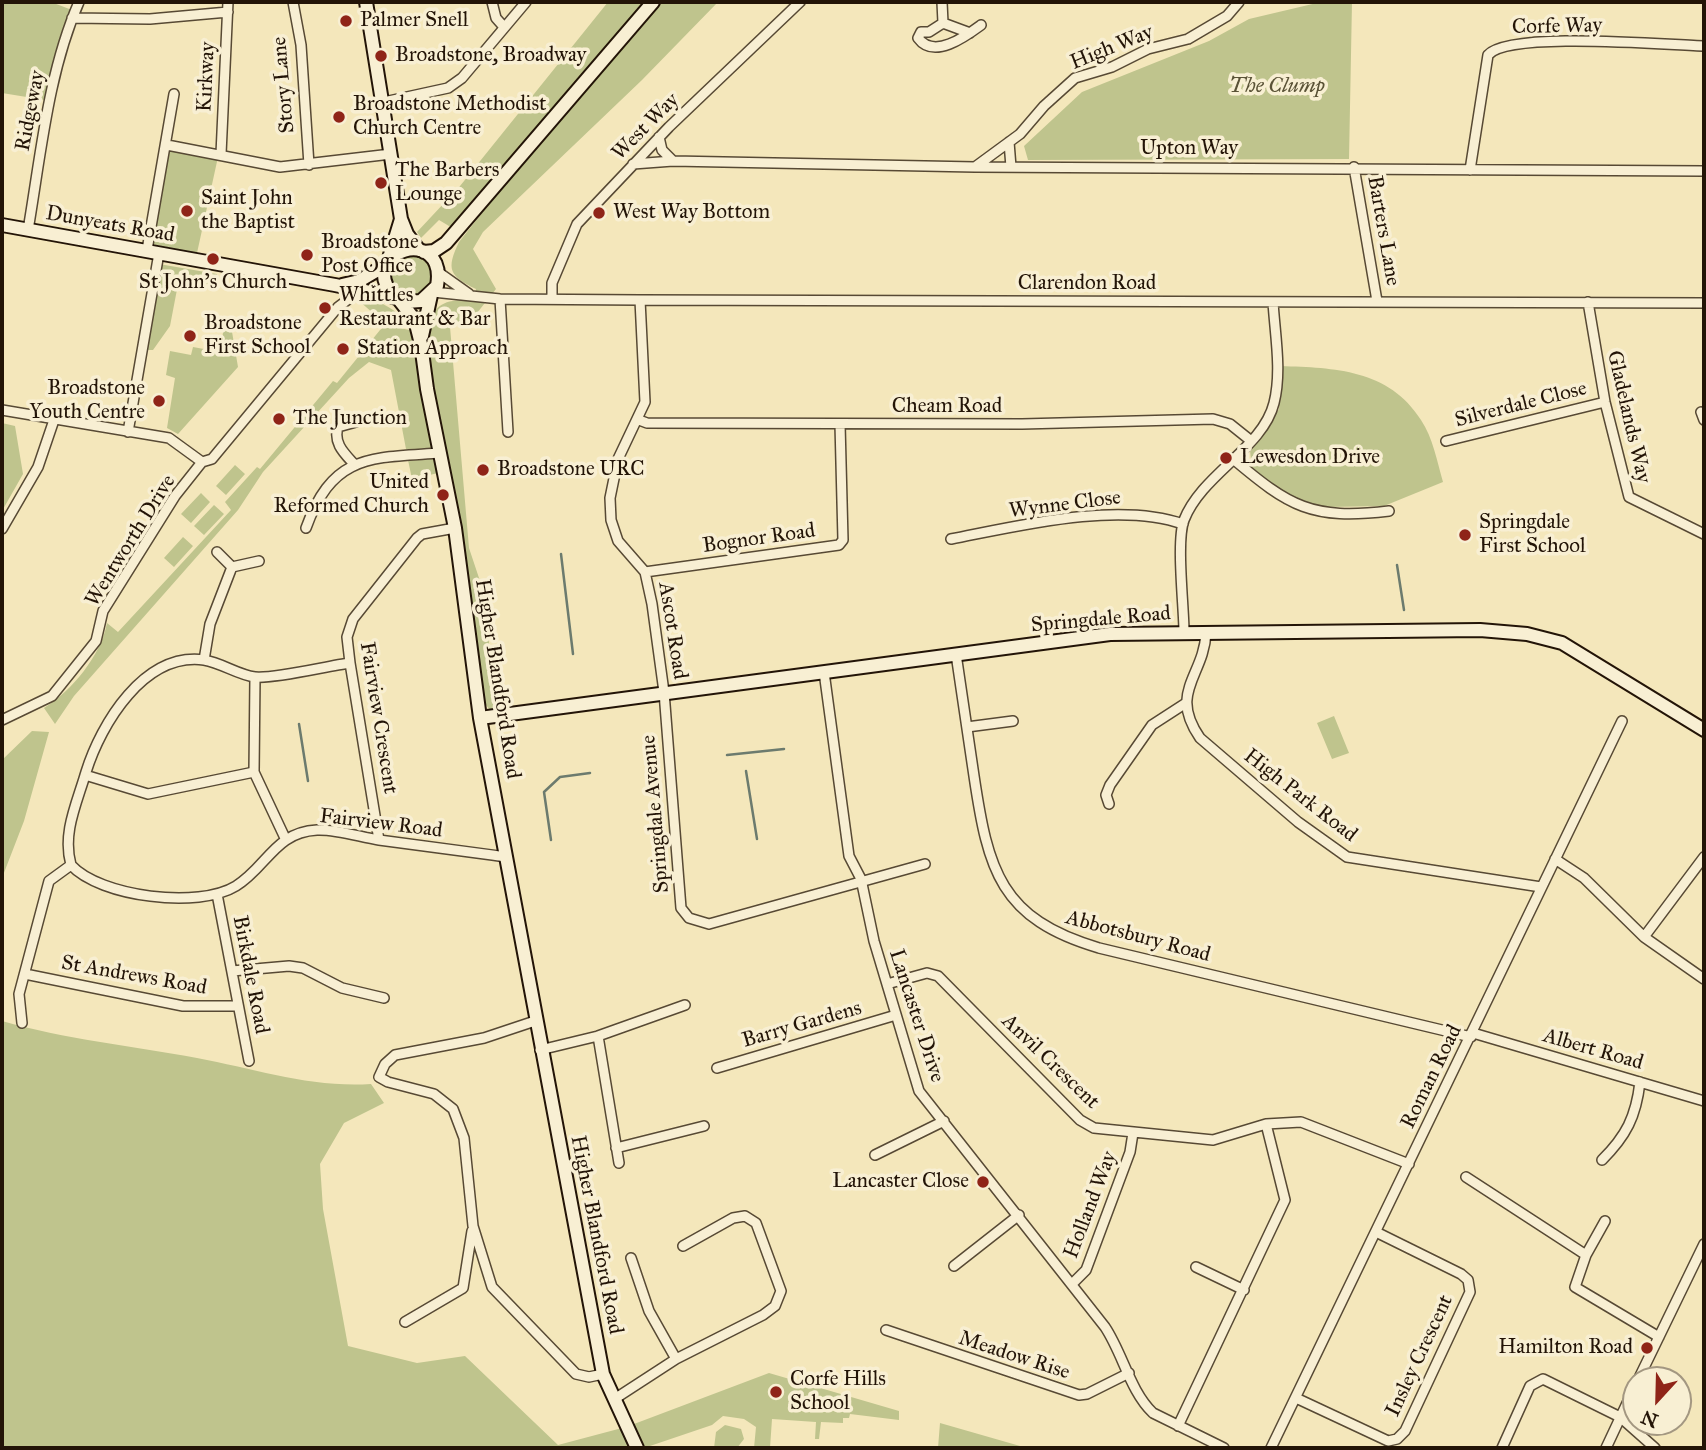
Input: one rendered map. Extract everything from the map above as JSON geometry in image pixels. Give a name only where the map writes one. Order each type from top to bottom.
[{"type":"street","name":"Ridgeway","points":[[27,230],[51,94],[79,2]]},
{"type":"street","name":"Story Lane","points":[[293,2],[300,45],[309,166]]},
{"type":"street","points":[[366,2],[401,219],[407,234],[438,270]]},
{"type":"street","points":[[492,2],[496,18],[504,27]]},
{"type":"street","points":[[384,102],[449,88],[462,78],[526,2]]},
{"type":"street","points":[[387,263],[405,249],[421,251],[441,248],[653,2]]},
{"type":"street","name":"West Way","points":[[552,298],[552,283],[578,224],[659,137],[800,2]]},
{"type":"street","points":[[942,2],[943,23]]},
{"type":"street","name":"High Way","points":[[975,167],[1009,142],[1076,78],[1112,67],[1147,49],[1188,39],[1227,16],[1239,2]]},
{"type":"street","points":[[72,18],[150,19],[228,7]]},
{"type":"street","name":"Kirkway","points":[[220,154],[228,7]]},
{"type":"street","points":[[943,23],[929,32],[921,32],[919,41],[934,46],[949,44],[981,25]]},
{"type":"street","points":[[943,23],[970,33]]},
{"type":"street","name":"Corfe Way","points":[[1470,170],[1488,55],[1494,48],[1508,44],[1569,41],[1704,46]]},
{"type":"street","points":[[128,432],[174,93]]},
{"type":"street","points":[[659,137],[662,150],[673,161]]},
{"type":"street","points":[[1009,142],[1011,167]]},
{"type":"street","points":[[167,145],[280,167],[309,166],[391,154]]},
{"type":"street","name":"Upton Way","points":[[633,164],[673,161],[975,167],[1704,171]]},
{"type":"street","name":"Barters Lane","points":[[1354,167],[1377,301]]},
{"type":"street","points":[[401,219],[387,263],[385,282],[397,299],[415,303],[432,293],[438,270],[466,221]]},
{"type":"street","name":"Dunyeats Road","points":[[2,225],[335,285],[397,299]]},
{"type":"street","name":"Dunyeats Road","points":[[335,285],[359,281],[387,263]]},
{"type":"street","name":"Clarendon Road","points":[[438,270],[470,295]]},
{"type":"street","points":[[2,410],[169,438],[202,462],[212,459],[338,307],[350,298],[366,292]]},
{"type":"street","name":"Clarendon Road","points":[[432,293],[500,299],[1704,303]]},
{"type":"street","name":"Higher Blandford Road","points":[[421,344],[432,293]]},
{"type":"street","name":"Higher Blandford Road","points":[[397,299],[415,320],[421,344],[455,528],[480,718],[540,1050],[603,1374],[637,1448]]},
{"type":"street","points":[[500,299],[508,432]]},
{"type":"street","name":"Ascot Road","points":[[640,300],[645,402],[639,420],[618,459],[610,498],[611,520],[618,541],[630,558],[645,572],[664,692]]},
{"type":"street","points":[[1184,632],[1183,524],[1202,490],[1267,420],[1274,404],[1278,376],[1273,302]]},
{"type":"street","name":"Gladelands Way","points":[[1588,302],[1605,402],[1629,497],[1704,534]]},
{"type":"street","name":"Silverdale Close","points":[[1446,441],[1605,402]]},
{"type":"street","name":"Cheam Road","points":[[639,420],[647,423],[841,424],[1213,419],[1230,424],[1250,440]]},
{"type":"street","points":[[2,529],[38,467],[54,420]]},
{"type":"street","points":[[354,464],[338,444],[336,431],[338,427],[356,422]]},
{"type":"street","name":"Bognor Road","points":[[645,572],[839,545],[843,540],[841,424]]},
{"type":"street","points":[[306,528],[321,495],[340,472],[354,464],[374,458],[440,453]]},
{"type":"street","points":[[1233,458],[1272,491],[1302,508],[1348,514],[1389,511]]},
{"type":"street","name":"Wentworth Drive","points":[[2,720],[52,695],[91,649],[100,631],[103,611],[175,496],[202,462]]},
{"type":"street","name":"Wynne Close","points":[[951,539],[1025,525],[1122,514],[1165,518],[1183,524]]},
{"type":"street","name":"Fairview Crescent","points":[[379,840],[350,663],[348,631],[361,608],[417,538],[422,534],[455,528]]},
{"type":"street","points":[[217,552],[232,567]]},
{"type":"street","points":[[232,567],[259,561]]},
{"type":"street","points":[[204,660],[210,624],[232,567]]},
{"type":"street","name":"Springdale Road","points":[[480,718],[1110,634],[1480,630],[1540,636],[1578,652],[1704,730]]},
{"type":"street","points":[[1109,804],[1105,795],[1110,785],[1152,725],[1186,703],[1187,689],[1203,654],[1206,632]]},
{"type":"street","name":"Abbotsbury Road","points":[[956,654],[982,826],[990,857],[1009,894],[1045,927],[1099,948],[1472,1035]]},
{"type":"street","points":[[255,677],[254,772],[285,838],[236,886],[217,894],[181,899],[106,887],[81,876],[71,865],[67,850],[68,830],[103,727],[138,685],[152,674],[171,666],[204,660],[255,677],[350,663]]},
{"type":"street","points":[[824,671],[849,856],[861,879]]},
{"type":"street","name":"Springdale Avenue","points":[[664,692],[681,908],[689,918],[709,924],[861,879],[925,864]]},
{"type":"street","name":"High Park Road","points":[[1186,703],[1190,723],[1200,738],[1298,822],[1348,857],[1541,887]]},
{"type":"street","name":"Roman Road","points":[[1271,1448],[1622,721]]},
{"type":"street","points":[[967,727],[1013,722]]},
{"type":"street","points":[[85,775],[148,794],[254,772]]},
{"type":"street","name":"Fairview Road","points":[[285,838],[316,830],[506,857]]},
{"type":"street","points":[[1644,937],[1704,857]]},
{"type":"street","points":[[1555,859],[1584,878],[1644,937],[1704,979]]},
{"type":"street","points":[[22,1023],[19,994],[49,881],[71,865]]},
{"type":"street","name":"Lancaster Drive","points":[[861,879],[887,984],[919,1091],[1072,1284],[1116,1344],[1145,1406],[1178,1426],[1224,1448]]},
{"type":"street","name":"Birkdale Road","points":[[217,894],[249,1062]]},
{"type":"street","points":[[232,971],[289,966],[303,968],[342,988],[384,998]]},
{"type":"street","name":"Anvil Crescent","points":[[887,984],[927,973],[938,976],[1080,1120],[1094,1128],[1213,1140],[1266,1124],[1287,1121],[1309,1123],[1409,1164]]},
{"type":"street","name":"St Andrews Road","points":[[25,974],[183,1006],[238,1006]]},
{"type":"street","points":[[540,1050],[598,1036],[685,1005]]},
{"type":"street","name":"Barry Gardens","points":[[717,1068],[896,1015]]},
{"type":"street","points":[[535,1021],[484,1038],[404,1052],[390,1058],[380,1070],[379,1077],[434,1094],[453,1109],[464,1138],[473,1226],[492,1287],[576,1374],[589,1377],[603,1374]]},
{"type":"street","name":"Albert Road","points":[[1472,1035],[1704,1101]]},
{"type":"street","points":[[598,1036],[619,1163]]},
{"type":"street","points":[[1602,1160],[1624,1136],[1637,1105],[1640,1082]]},
{"type":"street","points":[[875,1155],[944,1121]]},
{"type":"street","points":[[1178,1426],[1285,1200],[1266,1124]]},
{"type":"street","points":[[616,1148],[704,1126]]},
{"type":"street","name":"Holland Way","points":[[1072,1284],[1086,1270],[1130,1152],[1133,1133]]},
{"type":"street","points":[[1466,1177],[1586,1255]]},
{"type":"street","points":[[616,1398],[676,1359],[763,1315],[775,1306],[782,1292],[756,1223],[745,1216],[733,1218],[697,1233],[683,1246]]},
{"type":"street","points":[[954,1266],[1019,1216]]},
{"type":"street","points":[[1605,1222],[1586,1255],[1576,1287],[1659,1338]]},
{"type":"street","points":[[405,1322],[463,1288],[473,1226]]},
{"type":"street","name":"Insley Crescent","points":[[1296,1398],[1388,1441],[1405,1431],[1470,1292],[1468,1280],[1461,1274],[1376,1232]]},
{"type":"street","points":[[1645,1366],[1704,1244]]},
{"type":"street","points":[[631,1258],[640,1270],[649,1311],[676,1359]]},
{"type":"street","points":[[1196,1267],[1244,1290]]},
{"type":"street","name":"Meadow Rise","points":[[886,1330],[1079,1395],[1087,1394],[1129,1373]]},
{"type":"street","points":[[1502,1448],[1531,1386],[1538,1380],[1551,1381],[1620,1417],[1655,1448]]},
{"type":"street","points":[[1606,1448],[1622,1413]]},
{"type":"green space","points":[[2,2],[51,2],[72,10],[56,52],[45,100],[2,93]]},
{"type":"green space","points":[[608,2],[645,2],[454,229],[439,220],[421,238],[417,232],[460,186]]},
{"type":"green space","points":[[662,2],[718,2],[642,80],[483,232],[473,249],[496,289],[477,313],[450,327],[469,548],[483,590],[495,695],[502,708],[490,710],[482,700],[447,471],[412,479],[408,460],[418,459],[419,449],[406,449],[391,370],[369,362],[349,378],[263,472],[238,510],[74,696],[55,724],[44,708],[65,692],[84,671],[99,647],[107,623],[118,632],[231,510],[225,502],[257,467],[260,469],[333,381],[337,383],[380,330],[387,325],[409,330],[425,325],[444,303],[474,299],[476,289],[460,280],[452,271],[452,259],[459,242],[539,141]]},
{"type":"green space","name":"The Clump","points":[[1321,2],[1352,2],[1349,159],[1028,160],[1024,146],[1082,92],[1209,41],[1249,19]]},
{"type":"green space","points":[[174,149],[218,157],[197,253],[151,244],[169,153]]},
{"type":"green space","points":[[411,255],[425,262],[432,276],[425,290],[411,297],[397,290],[390,276],[397,262]]},
{"type":"green space","points":[[159,264],[217,274],[215,285],[179,279],[170,326],[153,350],[145,350]]},
{"type":"green space","points":[[366,298],[389,307],[407,323],[382,321],[358,300]]},
{"type":"green space","points":[[225,320],[230,320],[238,367],[178,434],[167,428],[175,378],[166,375],[170,351],[191,355],[193,347],[220,352]]},
{"type":"green space","points":[[1281,366],[1321,368],[1359,375],[1393,390],[1408,403],[1429,434],[1443,482],[1384,506],[1327,507],[1297,501],[1252,470],[1250,450],[1279,409]]},
{"type":"green space","points":[[2,423],[15,426],[23,474],[2,511]]},
{"type":"green space","points":[[235,465],[245,474],[226,495],[216,486]]},
{"type":"green space","points":[[201,493],[210,502],[191,523],[181,514]]},
{"type":"green space","points":[[214,505],[224,514],[204,535],[194,526]]},
{"type":"green space","points":[[183,537],[193,546],[174,567],[164,558]]},
{"type":"green space","points":[[1334,716],[1349,753],[1332,759],[1317,723]]},
{"type":"green space","points":[[32,731],[49,732],[24,821],[2,878],[2,760]]},
{"type":"green space","points":[[2,1021],[50,1033],[197,1058],[284,1077],[327,1083],[371,1084],[384,1103],[344,1123],[320,1164],[323,1209],[348,1346],[417,1363],[465,1356],[558,1445],[622,1428],[628,1448],[2,1448]]},
{"type":"green space","points":[[769,1373],[899,1411],[899,1420],[850,1414],[849,1418],[843,1418],[843,1423],[821,1422],[819,1439],[815,1439],[816,1422],[772,1419],[770,1448],[754,1448],[756,1427],[744,1419],[723,1416],[712,1425],[644,1448],[634,1424]]},
{"type":"green space","points":[[940,1423],[1027,1448],[938,1448]]},
{"type":"green space","points":[[725,1425],[741,1429],[744,1439],[737,1448],[714,1448],[716,1432]]},
{"type":"waterway","points":[[561,554],[573,654]]},
{"type":"waterway","points":[[1397,565],[1404,610]]},
{"type":"waterway","points":[[299,724],[308,781]]},
{"type":"waterway","points":[[727,755],[784,749]]},
{"type":"waterway","points":[[746,771],[757,839]]},
{"type":"waterway","points":[[551,840],[544,792],[560,777],[590,773]]},
{"type":"place","name":"Palmer Snell","points":[[346,21]]},
{"type":"place","name":"Broadstone, Broadway","points":[[381,56]]},
{"type":"place","name":"Broadstone Methodist Church Centre","points":[[339,117]]},
{"type":"place","name":"The Barbers Lounge","points":[[381,183]]},
{"type":"place","name":"Saint John the Baptist","points":[[187,211]]},
{"type":"place","name":"West Way Bottom","points":[[599,213]]},
{"type":"place","name":"Broadstone Post Office","points":[[307,255]]},
{"type":"place","name":"St John's Church","points":[[213,259]]},
{"type":"place","name":"Whittles Restaurant & Bar","points":[[325,308]]},
{"type":"place","name":"Broadstone First School","points":[[190,336]]},
{"type":"place","name":"Station Approach","points":[[343,349]]},
{"type":"place","name":"Broadstone Youth Centre","points":[[159,401]]},
{"type":"place","name":"The Junction","points":[[279,419]]},
{"type":"place","name":"Lewesdon Drive","points":[[1226,458]]},
{"type":"place","name":"Broadstone URC","points":[[483,470]]},
{"type":"place","name":"United Reformed Church","points":[[443,495]]},
{"type":"place","name":"Springdale First School","points":[[1465,535]]},
{"type":"place","name":"Lancaster Close","points":[[983,1182]]},
{"type":"place","name":"Hamilton Road","points":[[1647,1348]]},
{"type":"place","name":"Corfe Hills School","points":[[776,1392]]}]
